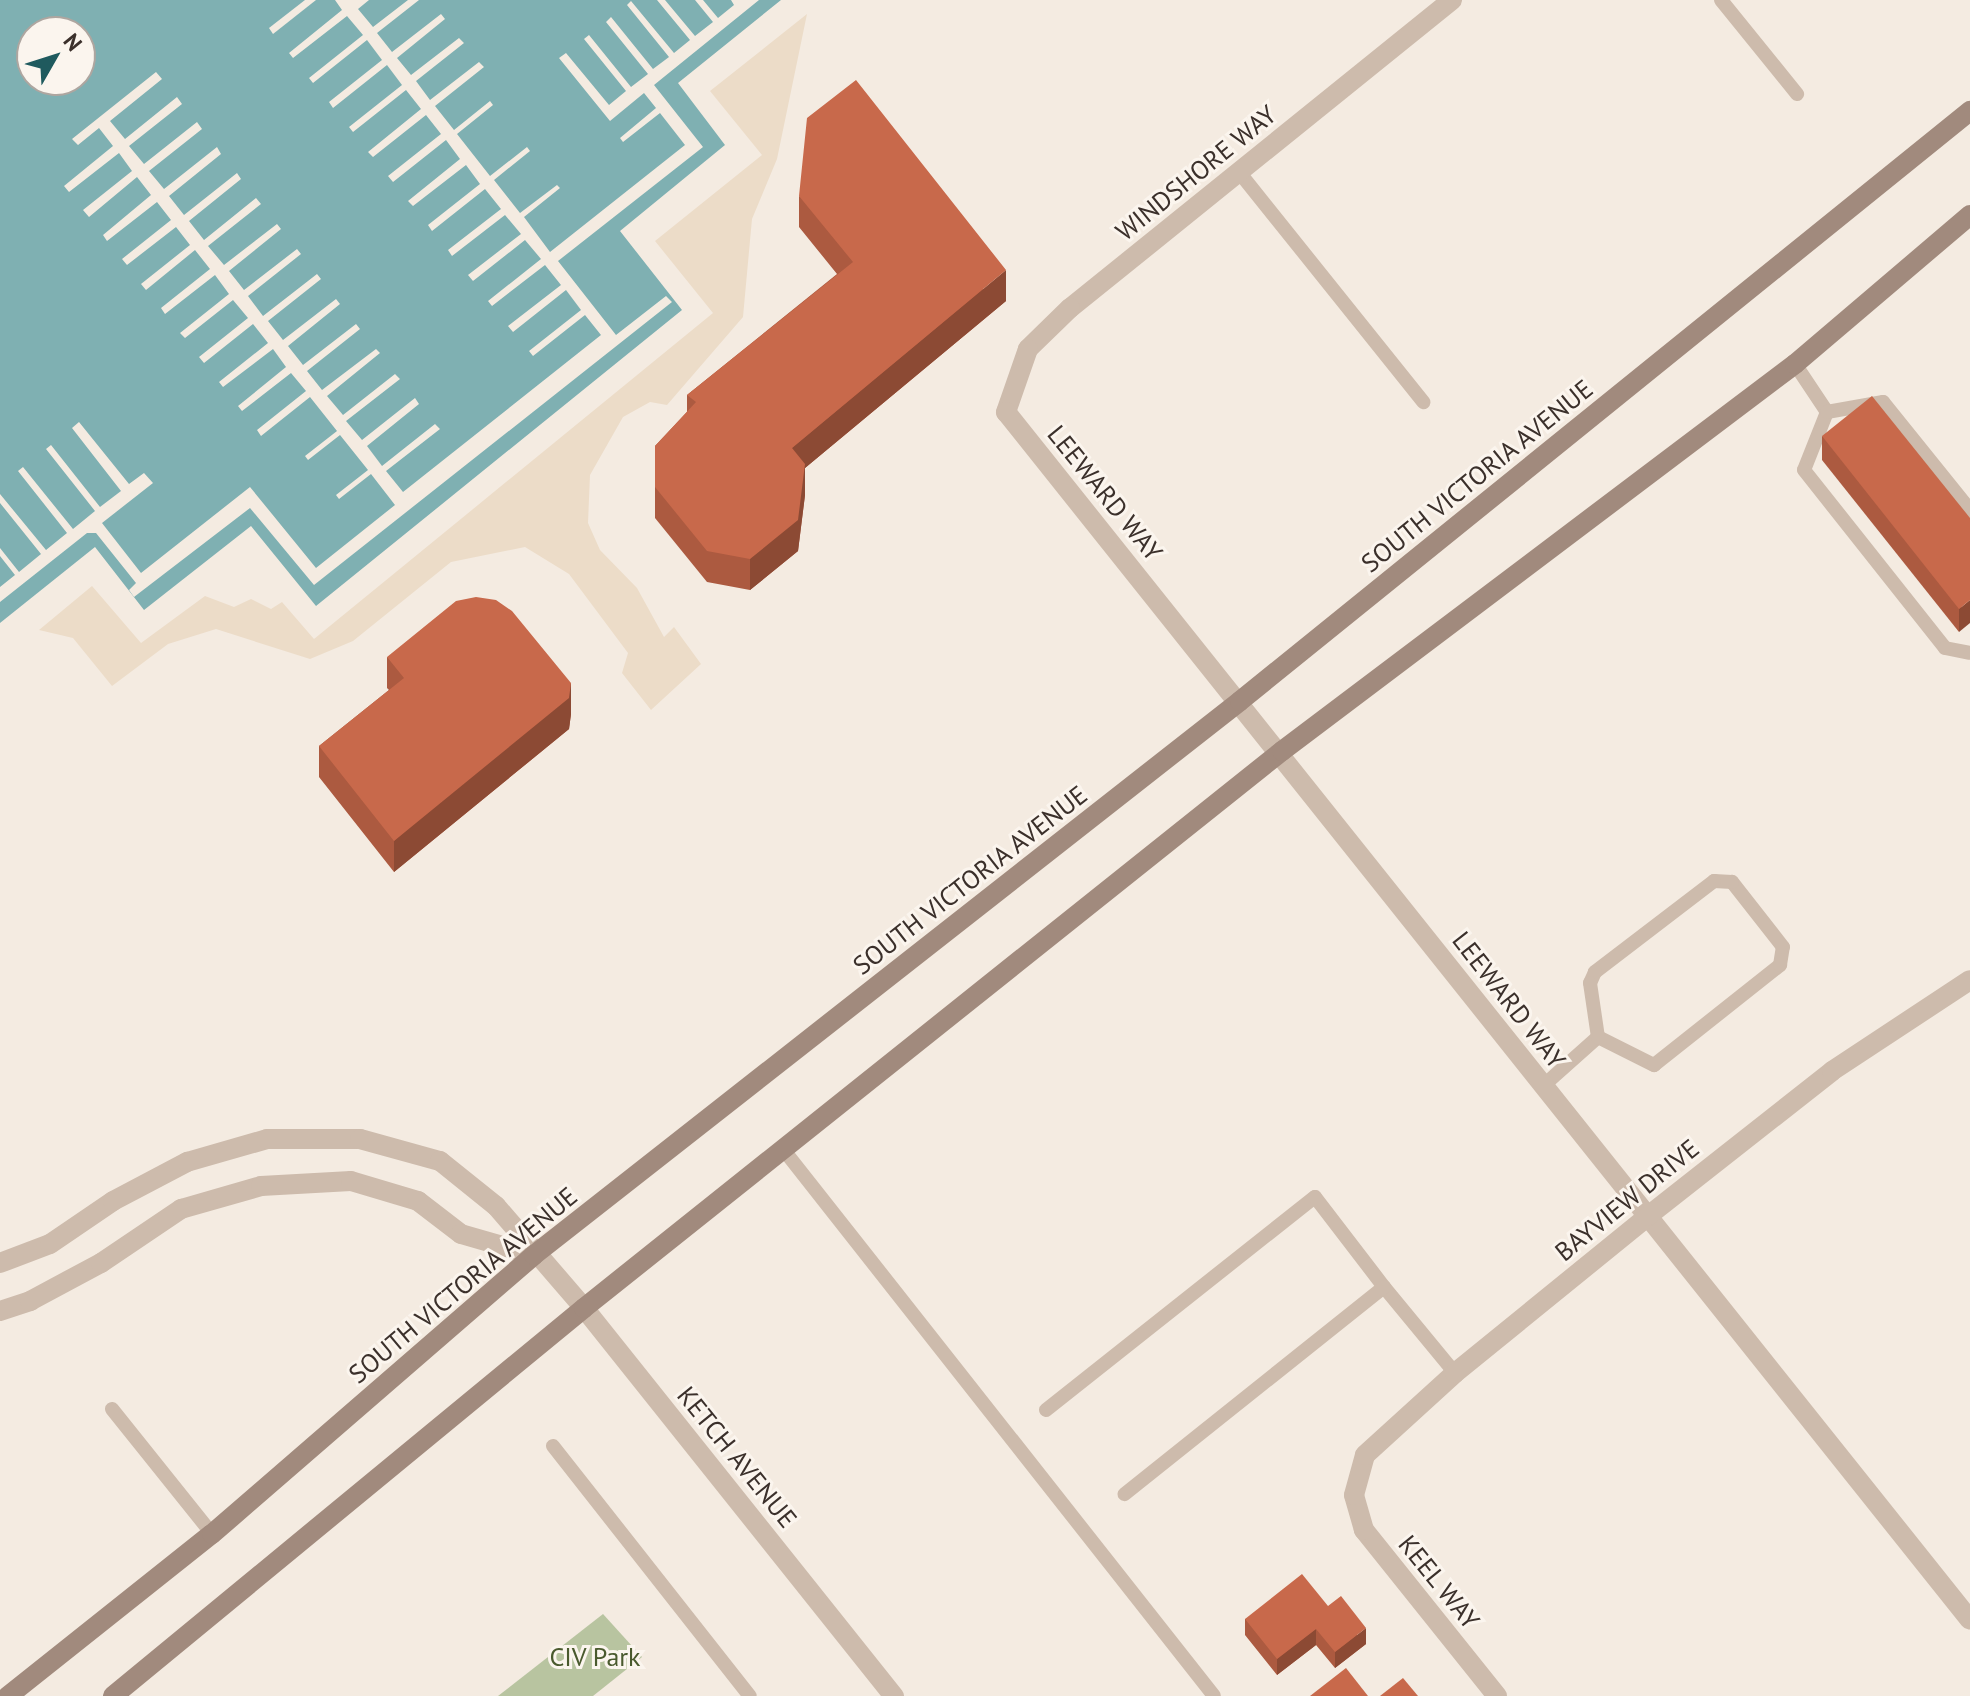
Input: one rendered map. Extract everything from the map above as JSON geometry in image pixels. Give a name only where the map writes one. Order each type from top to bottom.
[{"type":"main road","name":"SOUTH VICTORIA AVENUE","points":[[8,1696],[212,1534],[534,1255],[1240,701],[1970,111]]},
{"type":"main road","points":[[113,1696],[584,1308],[1282,751],[1795,364],[1970,215]]},
{"type":"street","name":"WINDSHORE WAY","points":[[1006,412],[1028,349],[1239,172],[1452,0]]},
{"type":"street","name":"LEEWARD WAY","points":[[1006,412],[1282,751],[1543,1086],[1970,1620]]},
{"type":"street","name":"BAYVIEW DRIVE","points":[[1354,1495],[1365,1455],[1455,1373],[1832,1071],[1970,980]]},
{"type":"street","name":"KETCH AVENUE","points":[[0,1263],[50,1244],[113,1201],[187,1162],[267,1139],[360,1139],[440,1161],[496,1206],[534,1255],[584,1308],[894,1696]]},
{"type":"street","points":[[0,1311],[30,1301],[101,1263],[181,1209],[261,1186],[351,1181],[418,1201],[461,1234],[534,1255]]},
{"type":"street","name":"KEEL WAY","points":[[1354,1495],[1364,1530],[1497,1696]]},
{"type":"lane","points":[[1721,0],[1797,94]]},
{"type":"lane","points":[[1239,172],[1423,402]]},
{"type":"lane","points":[[1795,364],[1827,412]]},
{"type":"lane","points":[[1827,412],[1883,402],[1970,510]]},
{"type":"lane","points":[[1827,412],[1804,470],[1945,648],[1970,653]]},
{"type":"lane","points":[[1714,881],[1732,882],[1783,947],[1780,965],[1654,1065],[1598,1037],[1590,983],[1595,972],[1714,881]]},
{"type":"lane","points":[[1543,1086],[1598,1037]]},
{"type":"lane","points":[[783,1149],[1214,1696]]},
{"type":"lane","points":[[1046,1410],[1315,1197],[1455,1373]]},
{"type":"lane","points":[[1125,1494],[1384,1287]]},
{"type":"lane","points":[[112,1409],[212,1534]]},
{"type":"lane","points":[[553,1446],[750,1696]]},
{"type":"green space","name":"CIV Park","points":[[603,1614],[642,1657],[593,1696],[498,1696]]},
{"type":"shaded area","points":[[807,14],[777,159],[752,219],[743,317],[667,405],[650,402],[623,417],[590,475],[588,523],[600,550],[637,588],[664,637],[674,627],[701,664],[651,710],[622,673],[628,653],[569,574],[525,547],[451,562],[353,641],[310,659],[216,629],[168,644],[112,686],[73,638],[39,630],[92,586],[141,643],[205,596],[234,607],[251,599],[271,609],[282,602],[314,639],[713,313],[655,241],[762,155],[710,91]]},
{"type":"water","points":[[0,0],[781,0],[678,83],[725,145],[620,231],[682,310],[316,606],[251,526],[144,610],[95,547],[0,623]]},
{"type":"pier","points":[[305,0],[316,0],[273,34],[269,28]]},
{"type":"pier","points":[[335,0],[369,0],[358,9],[373,27],[408,0],[419,0],[377,33],[392,52],[441,14],[445,19],[397,58],[411,75],[459,38],[464,43],[416,81],[430,100],[479,62],[484,67],[435,106],[454,130],[490,101],[493,105],[457,134],[490,176],[527,147],[530,151],[494,180],[520,213],[557,185],[560,188],[524,217],[550,252],[685,145],[660,113],[623,142],[620,138],[656,108],[644,93],[610,121],[559,58],[566,53],[609,105],[626,91],[584,39],[589,35],[631,87],[648,74],[606,22],[611,17],[653,69],[669,57],[627,5],[631,1],[674,53],[690,40],[657,0],[665,0],[695,36],[713,22],[695,0],[703,0],[718,18],[734,5],[731,0],[759,0],[654,85],[703,147],[558,261],[616,335],[666,296],[672,302],[314,585],[250,508],[134,597],[129,590],[136,583],[96,533],[87,533],[0,602],[0,587],[15,575],[0,556],[0,548],[19,572],[41,554],[0,503],[0,494],[46,550],[67,533],[18,471],[23,467],[73,529],[95,511],[46,449],[51,445],[100,507],[121,491],[72,428],[79,422],[129,484],[144,473],[153,483],[102,523],[141,573],[250,487],[316,568],[395,505],[371,474],[339,499],[336,495],[368,470],[340,435],[308,460],[305,456],[337,431],[310,397],[261,436],[257,430],[306,391],[291,373],[242,411],[238,406],[286,367],[273,349],[223,387],[219,382],[268,343],[253,324],[204,363],[199,357],[248,318],[233,300],[185,338],[180,333],[229,294],[215,275],[165,314],[161,308],[210,269],[195,250],[146,290],[141,284],[190,245],[176,227],[127,265],[122,259],[171,220],[157,202],[107,241],[103,235],[151,195],[137,177],[89,217],[83,210],[132,171],[119,153],[69,192],[64,186],[113,146],[99,128],[78,145],[72,139],[156,72],[162,79],[110,121],[125,139],[177,97],[182,104],[129,146],[144,164],[197,122],[202,129],[149,171],[164,189],[217,147],[221,154],[169,196],[184,215],[237,173],[241,179],[189,221],[204,240],[256,198],[261,204],[208,246],[224,265],[277,224],[281,229],[229,271],[244,290],[297,249],[301,254],[248,296],[263,316],[317,274],[321,279],[268,321],[283,340],[336,299],[340,304],[288,346],[303,365],[356,324],[360,329],[307,371],[322,390],[376,349],[380,353],[327,396],[343,415],[395,374],[400,379],[346,421],[362,440],[415,398],[419,404],[367,446],[382,466],[435,424],[440,429],[386,471],[403,492],[601,335],[585,315],[533,356],[529,351],[581,310],[566,290],[513,332],[508,326],[561,285],[545,265],[492,306],[488,301],[541,259],[525,240],[473,281],[468,275],[521,234],[505,215],[452,256],[448,250],[501,209],[485,189],[432,231],[428,225],[480,184],[466,165],[413,206],[408,201],[460,159],[446,140],[393,182],[388,176],[441,134],[426,115],[373,157],[368,152],[421,109],[406,90],[353,132],[349,127],[402,85],[387,65],[333,108],[329,102],[382,60],[367,40],[313,83],[309,78],[363,35],[347,16],[293,58],[289,53],[342,10]]},
{"type":"building","points":[[856,80],[1006,270],[792,448],[805,464],[798,520],[750,559],[707,551],[655,487],[655,446],[696,402],[687,395],[853,262],[799,196],[807,118]]},
{"type":"building","points":[[1872,396],[1970,518],[1970,600],[1959,609],[1822,436]]},
{"type":"building","points":[[476,597],[496,600],[512,611],[571,683],[569,698],[394,841],[319,746],[404,678],[387,657],[456,601]]},
{"type":"building","points":[[1302,1574],[1328,1606],[1341,1596],[1366,1628],[1335,1652],[1316,1629],[1277,1659],[1245,1619]]},
{"type":"building","points":[[1346,1668],[1368,1696],[1310,1696]]},
{"type":"building","points":[[1403,1678],[1418,1696],[1380,1696]]}]
